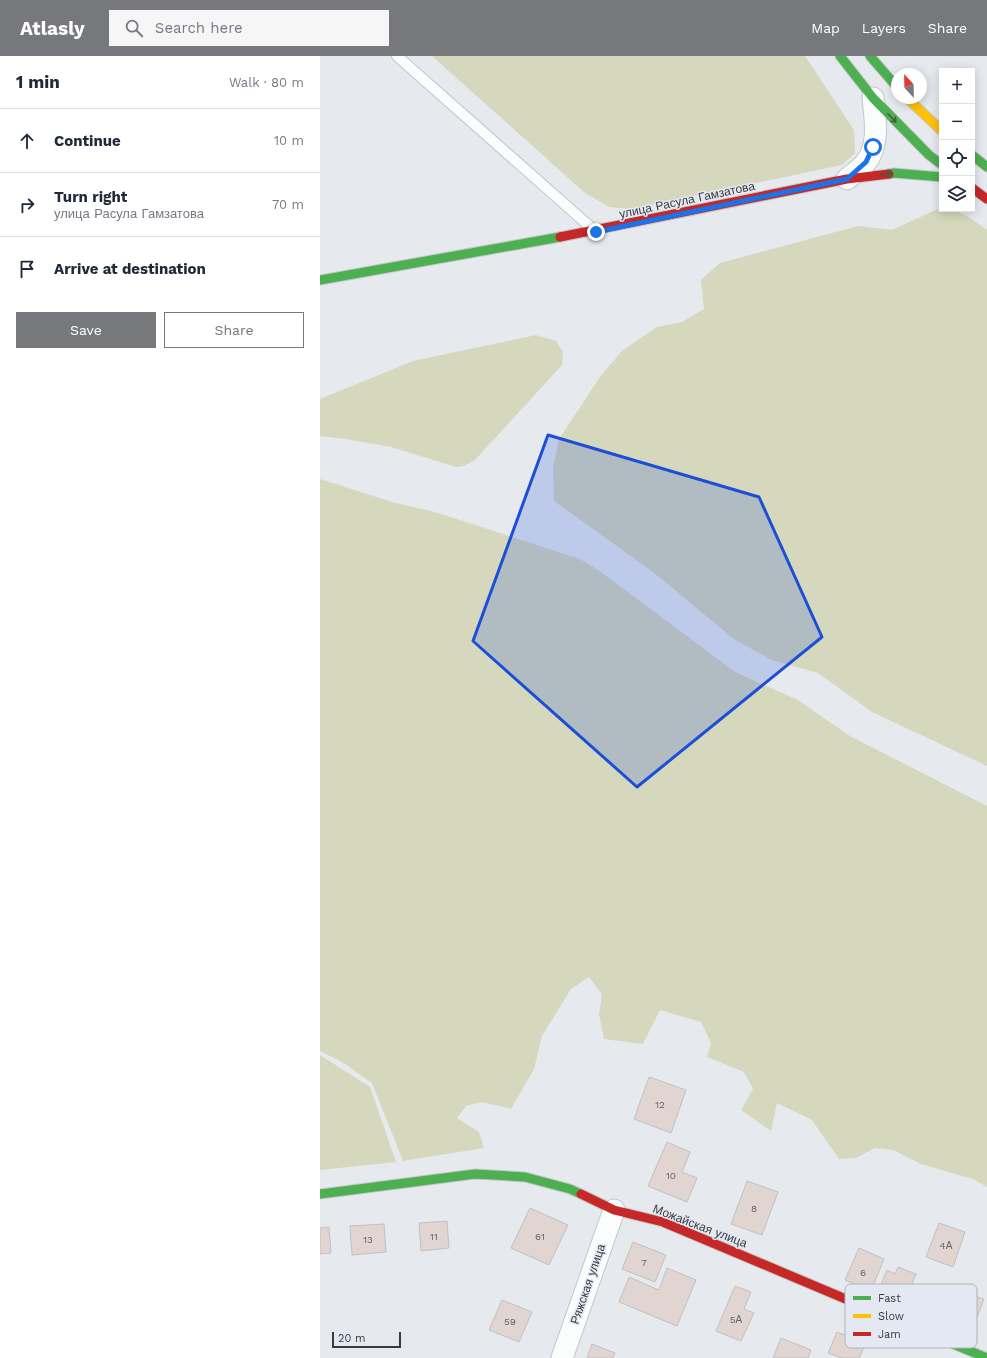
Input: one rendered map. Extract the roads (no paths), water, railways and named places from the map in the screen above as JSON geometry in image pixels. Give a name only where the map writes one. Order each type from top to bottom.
[{"type":"main road","points":[[840,56],[873,98],[939,162]]},
{"type":"main road","points":[[870,56],[891,80]]},
{"type":"main road","points":[[913,104],[939,128]]},
{"type":"main road","points":[[975,157],[987,167]]},
{"type":"main road","name":"улица Расула Гамзатова","points":[[320,280],[596,232],[847,179],[894,173],[939,177]]},
{"type":"main road","points":[[975,190],[987,199]]},
{"type":"main road","name":"Можайская улица","points":[[320,1194],[475,1174],[525,1177],[570,1189],[614,1210],[663,1222],[845,1298]]},
{"type":"main road","name":"Можайская улица","points":[[963,1348],[987,1358]]},
{"type":"street","points":[[847,179],[866,162],[873,147],[875,126],[873,98]]},
{"type":"street","name":"Ряжская улица","points":[[562,1358],[614,1210]]},
{"type":"lane","points":[[397,56],[596,232]]}]
